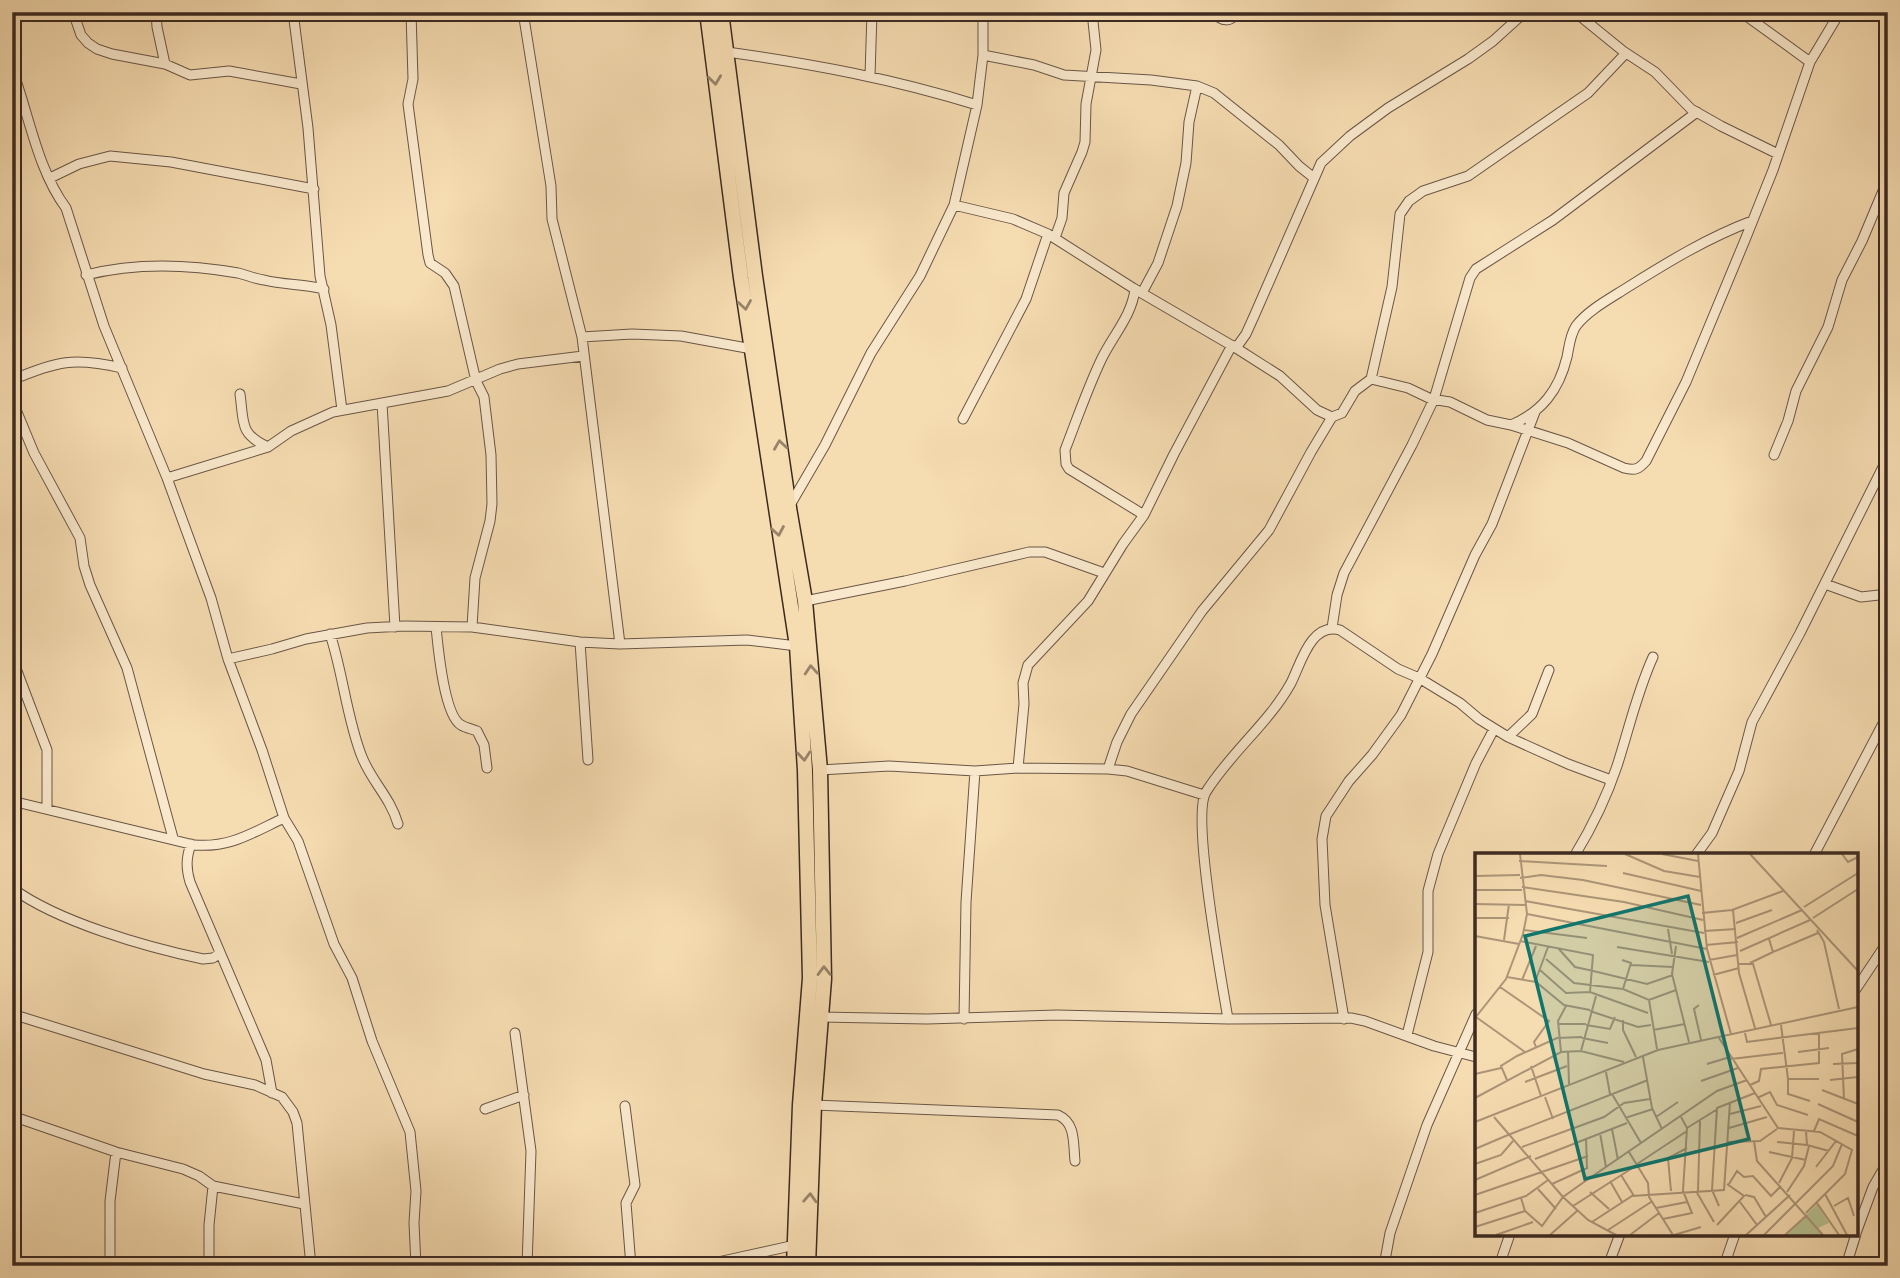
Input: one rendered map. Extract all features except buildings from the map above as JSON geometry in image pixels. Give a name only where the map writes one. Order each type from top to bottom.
[{"type":"highway","points":[[707,12],[741,278],[797,646],[805,770],[810,978],[799,1117],[794,1266]]},
{"type":"highway","points":[[721,12],[755,276],[805,601],[820,770],[824,979],[814,1105],[808,1266]]},
{"type":"street","points":[[73,12],[81,35],[97,49],[165,64],[190,75],[229,71],[301,84]]},
{"type":"street","points":[[156,12],[165,64]]},
{"type":"street","points":[[293,12],[314,189],[320,276],[331,325],[342,410]]},
{"type":"street","points":[[411,12],[413,79],[408,104],[428,255],[430,263],[445,273],[454,286],[476,381],[484,397],[488,423],[493,487],[490,521],[475,578],[472,626]]},
{"type":"street","points":[[523,12],[551,186],[552,219],[582,337],[620,644]]},
{"type":"street","points":[[870,76],[872,12]]},
{"type":"street","points":[[789,508],[825,445],[871,353],[920,276],[954,205],[978,105],[983,55],[983,12]]},
{"type":"street","points":[[962,419],[1026,299],[1051,236],[1062,218],[1064,193],[1082,152],[1086,104],[1096,50],[1092,12]]},
{"type":"street","points":[[1213,12],[1220,19],[1231,20],[1238,12]]},
{"type":"street","points":[[1018,768],[1026,668],[1078,613],[1144,515],[1174,453],[1255,314],[1321,163],[1340,143],[1388,108],[1485,47],[1525,12]]},
{"type":"street","points":[[1575,12],[1626,53],[1655,72],[1697,112],[1777,154]]},
{"type":"street","points":[[1741,12],[1810,62]]},
{"type":"street","points":[[1371,379],[1408,388],[1434,399],[1450,402],[1488,420],[1568,443],[1624,468],[1639,468],[1646,461],[1686,382],[1752,221],[1810,62],[1840,12]]},
{"type":"street","points":[[727,52],[870,76],[978,105]]},
{"type":"street","points":[[1108,769],[1131,713],[1202,611],[1269,530],[1332,417],[1342,413],[1355,391],[1371,379],[1392,287],[1400,214],[1409,201],[1423,191],[1468,176],[1479,169],[1588,93],[1626,53]]},
{"type":"street","points":[[983,55],[1034,65],[1064,75],[1197,86],[1214,93],[1314,177]]},
{"type":"street","points":[[12,69],[50,178],[57,196],[66,208],[86,275],[167,478],[211,598],[228,659],[284,818],[298,841],[334,944],[348,968],[372,1041],[410,1132],[416,1191],[416,1266]]},
{"type":"street","points":[[1144,515],[1069,469],[1065,450],[1103,356],[1157,263],[1177,206],[1197,86]]},
{"type":"street","points":[[1332,628],[1337,595],[1344,573],[1434,399],[1470,278],[1476,268],[1553,220],[1697,112]]},
{"type":"street","points":[[50,178],[79,164],[110,156],[171,162],[314,189]]},
{"type":"street","points":[[1774,455],[1788,421],[1796,391],[1828,327],[1842,280],[1888,179]]},
{"type":"street","points":[[954,205],[1013,219],[1051,236],[1234,346],[1280,376],[1317,410],[1332,417]]},
{"type":"street","points":[[1511,425],[1535,412],[1549,400],[1559,382],[1571,336],[1585,317],[1684,253],[1718,234],[1752,221]]},
{"type":"street","points":[[86,275],[115,268],[171,265],[206,268],[266,281],[324,289]]},
{"type":"street","points":[[582,337],[632,334],[681,336],[752,349]]},
{"type":"street","points":[[167,478],[268,447],[291,430],[319,416],[448,391],[518,364],[583,356]]},
{"type":"street","points":[[12,380],[59,362],[84,361],[122,368]]},
{"type":"street","points":[[240,394],[248,435],[268,447]]},
{"type":"street","points":[[12,400],[34,453],[80,538],[90,585],[127,668],[173,838]]},
{"type":"street","points":[[382,403],[395,627]]},
{"type":"street","points":[[1344,1018],[1325,905],[1323,826],[1333,803],[1401,715],[1492,524],[1535,412]]},
{"type":"street","points":[[1698,853],[1713,833],[1739,771],[1752,722],[1888,457]]},
{"type":"street","points":[[805,601],[1029,552],[1045,552],[1104,573]]},
{"type":"street","points":[[1825,584],[1861,597],[1888,594]]},
{"type":"street","points":[[228,659],[330,635],[368,628],[395,627],[472,626],[580,642],[620,644],[747,640],[797,646]]},
{"type":"street","points":[[436,627],[446,691],[453,714],[459,725],[477,732],[484,745],[487,768]]},
{"type":"street","points":[[1228,1019],[1205,864],[1203,795],[1278,702],[1312,640],[1324,631],[1332,628],[1348,635],[1398,669],[1461,703],[1508,737],[1568,764],[1611,779]]},
{"type":"street","points":[[330,635],[339,659],[361,755],[393,807],[398,824]]},
{"type":"street","points":[[580,642],[588,760]]},
{"type":"street","points":[[12,657],[47,750],[47,808]]},
{"type":"street","points":[[1576,853],[1611,779],[1642,682],[1653,657]]},
{"type":"street","points":[[1508,737],[1532,714],[1549,670]]},
{"type":"street","points":[[1815,853],[1888,714]]},
{"type":"street","points":[[1407,1035],[1428,952],[1428,891],[1438,854],[1475,763],[1494,729]]},
{"type":"street","points":[[820,770],[889,766],[975,771],[1018,768],[1108,769],[1127,771],[1203,795]]},
{"type":"street","points":[[964,1019],[966,902],[975,771]]},
{"type":"street","points":[[12,801],[191,844],[211,846],[224,845],[284,818]]},
{"type":"street","points":[[191,844],[187,869],[217,940],[219,954],[265,1060],[272,1093]]},
{"type":"street","points":[[12,888],[43,907],[136,942],[202,959],[213,958],[219,954]]},
{"type":"street","points":[[1858,986],[1888,941]]},
{"type":"street","points":[[12,1014],[204,1073],[255,1085],[286,1102],[297,1123],[312,1266]]},
{"type":"street","points":[[820,1017],[964,1019],[1057,1015],[1228,1019],[1344,1018],[1365,1021],[1434,1046],[1475,1057]]},
{"type":"street","points":[[1384,1266],[1390,1233],[1427,1125],[1475,1016]]},
{"type":"street","points":[[515,1033],[531,1151],[527,1266]]},
{"type":"street","points":[[485,1109],[524,1095]]},
{"type":"street","points":[[814,1105],[1058,1115],[1067,1119],[1072,1128],[1074,1161]]},
{"type":"street","points":[[625,1106],[635,1185],[626,1203],[631,1266]]},
{"type":"street","points":[[12,1138],[14,1117],[116,1152],[183,1169],[214,1186],[304,1204]]},
{"type":"street","points":[[110,1266],[110,1201],[116,1152]]},
{"type":"street","points":[[1858,1228],[1873,1187],[1888,1161]]},
{"type":"street","points":[[209,1266],[209,1225],[214,1186]]},
{"type":"street","points":[[1499,1266],[1509,1236]]},
{"type":"street","points":[[1608,1266],[1619,1236]]},
{"type":"street","points":[[1724,1266],[1734,1236]]},
{"type":"street","points":[[1846,1266],[1855,1236]]},
{"type":"street","points":[[700,1266],[795,1245]]}]
